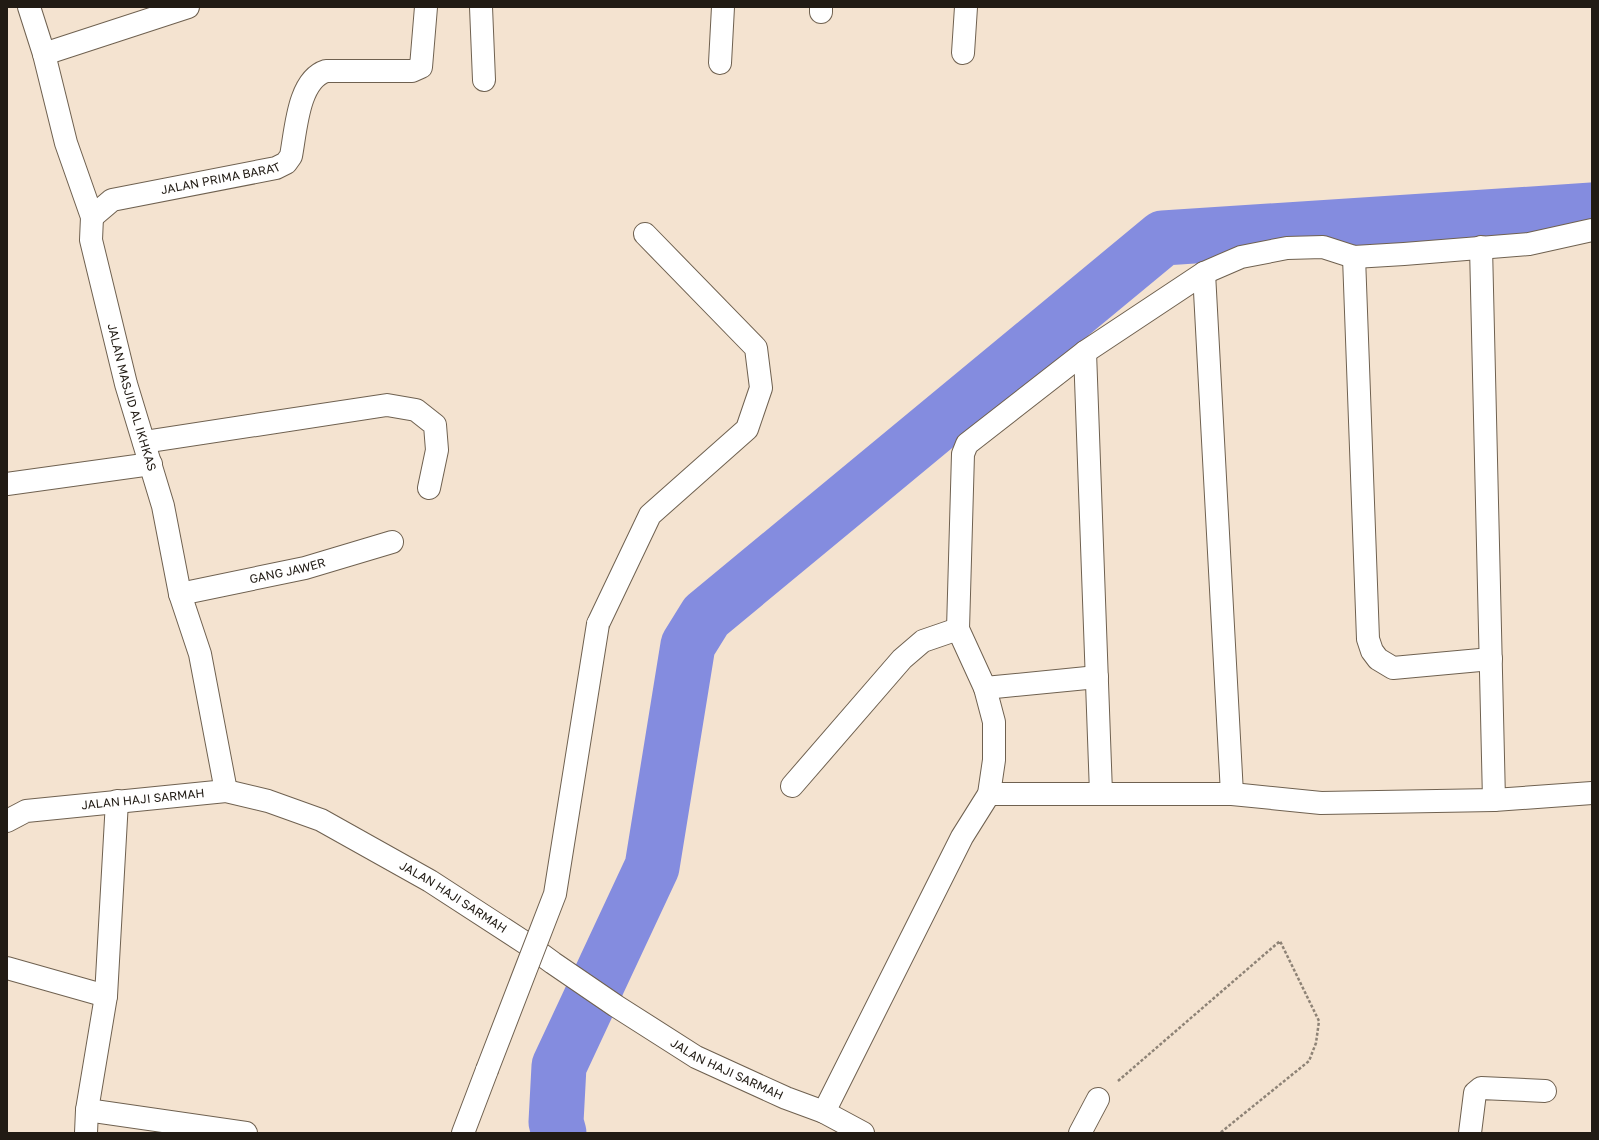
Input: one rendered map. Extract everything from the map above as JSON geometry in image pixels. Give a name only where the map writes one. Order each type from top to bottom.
[{"type":"street","name":"JALAN MASJID AL IKHKAS","points":[[29,7],[44,54],[66,143],[92,217],[91,240],[126,384],[163,506],[180,594],[200,654],[226,791]]},
{"type":"street","points":[[44,54],[188,7]]},
{"type":"street","name":"JALAN PRIMA BARAT","points":[[92,217],[112,200],[276,168],[286,163],[291,156],[302,97],[310,82],[318,74],[326,71],[412,71],[421,67],[426,7]]},
{"type":"street","points":[[481,7],[484,80]]},
{"type":"street","points":[[720,63],[723,7]]},
{"type":"street","points":[[962,53],[966,7]]},
{"type":"street","points":[[824,1112],[962,837],[989,794],[994,760],[994,722],[985,688],[958,629],[962,454],[967,444],[1085,352],[1204,273],[1241,257],[1287,248],[1323,247],[1354,257],[1529,244],[1592,230]]},
{"type":"street","points":[[463,1133],[555,894],[598,624],[650,515],[747,429],[762,388],[756,348],[646,234]]},
{"type":"street","points":[[1481,247],[1494,800]]},
{"type":"street","points":[[1354,257],[1368,639],[1372,651],[1378,659],[1393,668],[1491,659]]},
{"type":"street","points":[[1204,273],[1232,794]]},
{"type":"street","points":[[1085,352],[1101,793]]},
{"type":"street","points":[[144,442],[387,405],[416,410],[435,425],[437,450],[429,488]]},
{"type":"street","points":[[7,484],[151,464]]},
{"type":"street","name":"GANG JAWER","points":[[180,594],[305,568],[392,542]]},
{"type":"street","points":[[792,786],[902,659],[922,641],[958,629]]},
{"type":"street","points":[[985,688],[1097,677]]},
{"type":"street","name":"JALAN HAJI SARMAH","points":[[7,821],[26,811],[226,791],[268,801],[321,820],[430,881],[527,944],[616,1006],[696,1057],[786,1098],[824,1112],[863,1133]]},
{"type":"street","points":[[989,794],[1232,794],[1321,803],[1494,800],[1592,793]]},
{"type":"street","points":[[86,1133],[87,1110],[106,996],[117,801]]},
{"type":"street","points":[[7,968],[106,996]]},
{"type":"street","points":[[1470,1133],[1475,1094],[1481,1088],[1544,1091]]},
{"type":"street","points":[[1080,1133],[1098,1098]]},
{"type":"street","points":[[87,1110],[246,1133]]},
{"type":"path","points":[[1098,1098],[1280,941],[1319,1021],[1316,1043],[1309,1061],[1220,1133]]},
{"type":"waterway","points":[[559,1133],[556,1122],[559,1066],[652,867],[688,645],[706,616],[1163,238],[1592,210]]}]
